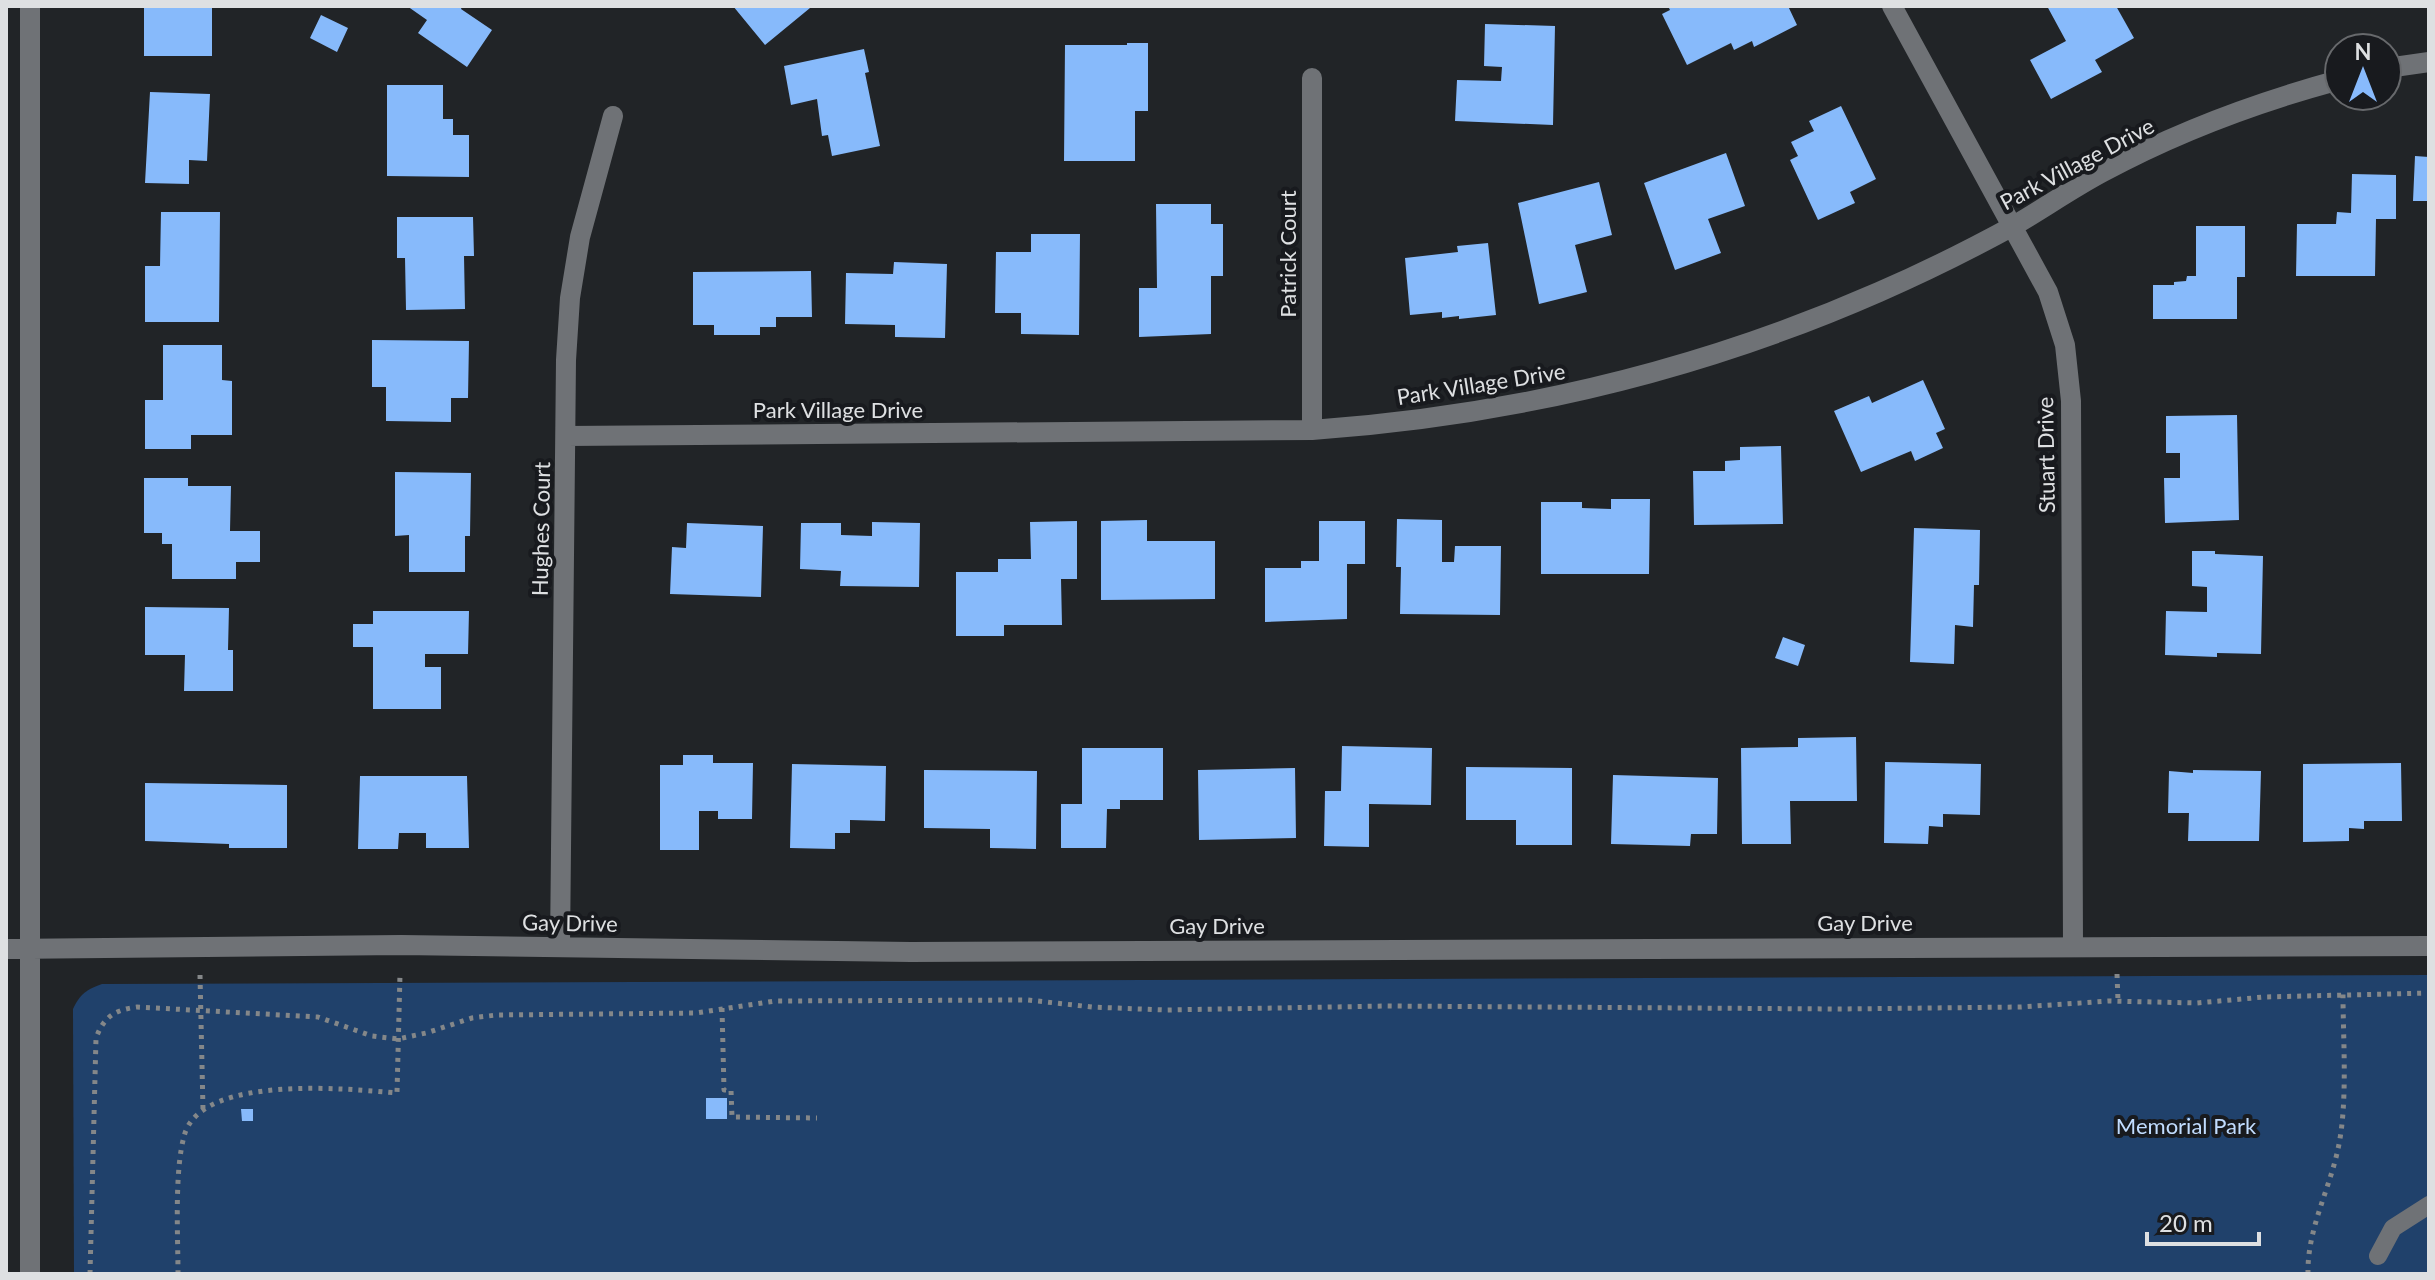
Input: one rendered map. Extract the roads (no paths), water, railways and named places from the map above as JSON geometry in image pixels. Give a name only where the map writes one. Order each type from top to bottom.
[{"type":"street","points":[[30,6],[30,1274]]},
{"type":"street","name":"Stuart Drive","points":[[1892,6],[2048,292],[2065,345],[2071,401],[2073,946]]},
{"type":"street","points":[[2403,66],[2429,62]]},
{"type":"street","name":"Patrick Court","points":[[1312,78],[1312,430]]},
{"type":"street","name":"Park Village Drive","points":[[566,436],[1312,430],[1485,411],[1620,383],[1762,339],[1880,292],[2012,226],[2103,172],[2195,129],[2283,95],[2323,84]]},
{"type":"street","name":"Hughes Court","points":[[560,947],[570,298],[580,237],[613,116]]},
{"type":"street","name":"Gay Drive","points":[[6,949],[401,945],[911,952],[2429,946]]},
{"type":"lane","points":[[2378,1256],[2393,1228],[2429,1205]]},
{"type":"park label","name":"Memorial Park","points":[[2186,1126]]}]
